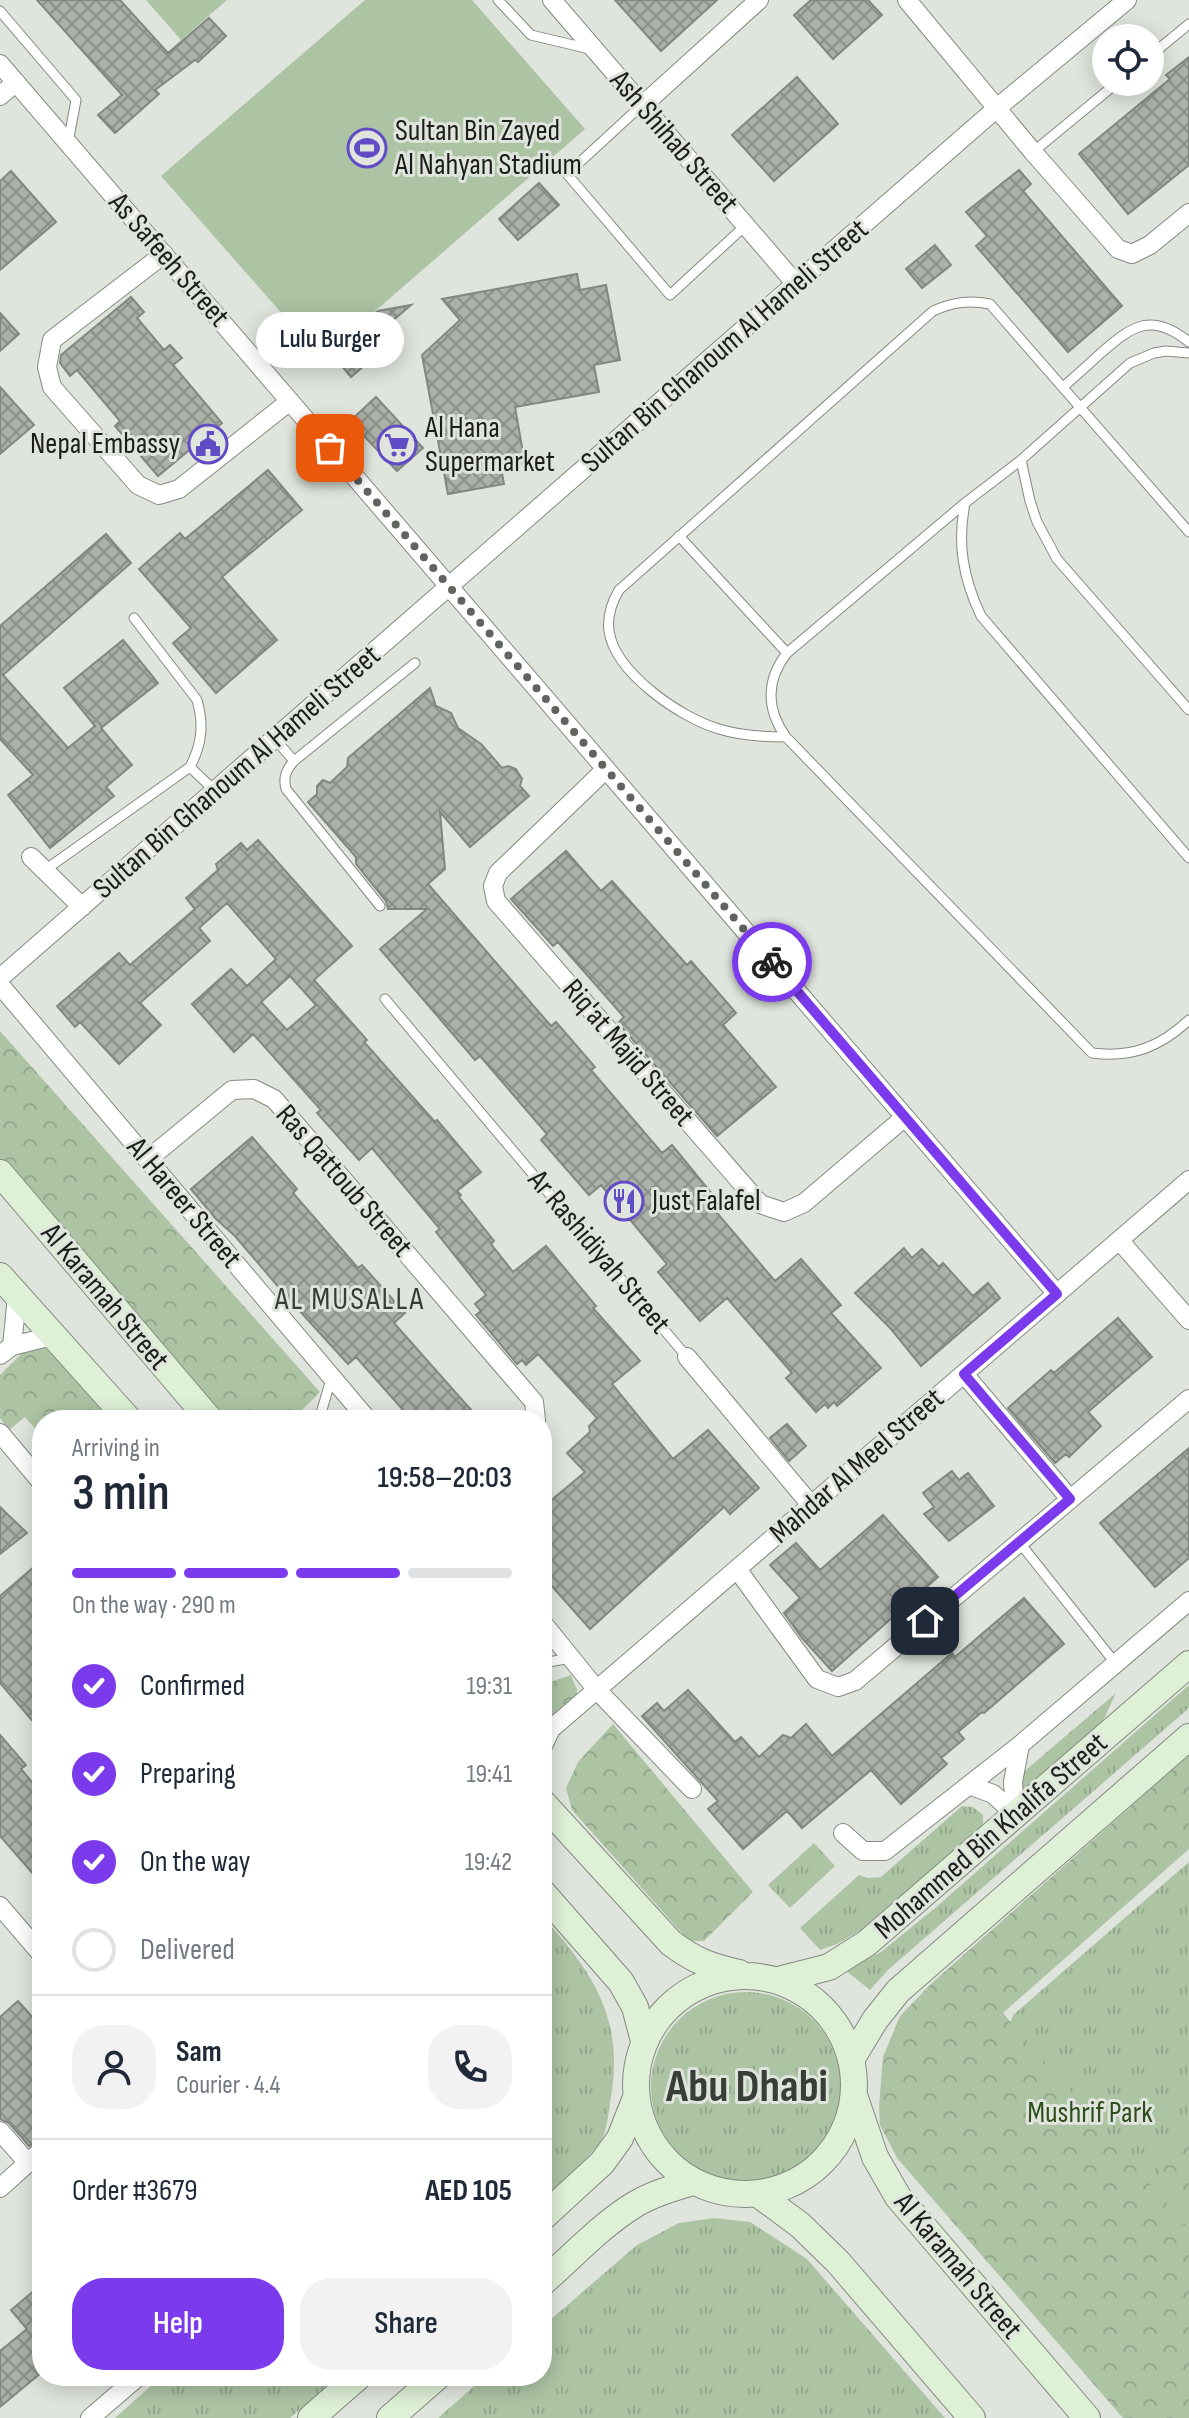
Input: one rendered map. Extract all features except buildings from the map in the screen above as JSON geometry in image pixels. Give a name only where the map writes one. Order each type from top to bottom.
[{"type":"main road","name":"Al Karamah Street","points":[[0,1173],[201,1410]]},
{"type":"main road","name":"Al Karamah Street","points":[[0,1276],[120,1410]]},
{"type":"main road","name":"Mohammed Bin Khalifa Street","points":[[778,1980],[829,1967],[867,1943],[1189,1664]]},
{"type":"main road","name":"Mohammed Bin Khalifa Street","points":[[852,2058],[875,2020],[898,1991],[1189,1737]]},
{"type":"main road","points":[[552,1813],[671,1943],[692,1959],[715,1968],[778,1980],[811,1997],[837,2024],[852,2058],[855,2098],[844,2133],[823,2162],[793,2184],[758,2194],[725,2193],[693,2182],[666,2161],[645,2133],[635,2100],[635,2070],[644,2041],[661,2013],[685,1992],[714,1979],[746,1975]]},
{"type":"main road","points":[[552,1903],[621,1982],[635,2007],[644,2041]]},
{"type":"main road","name":"Al Karamah Street","points":[[855,2098],[875,2157],[898,2197],[1087,2418]]},
{"type":"main road","points":[[552,2209],[602,2163],[620,2138],[635,2100]]},
{"type":"main road","points":[[552,2274],[635,2204],[693,2182]]},
{"type":"main road","points":[[758,2194],[800,2225],[838,2262],[972,2418]]},
{"type":"main road","points":[[311,2418],[348,2386]]},
{"type":"main road","points":[[390,2418],[427,2386]]},
{"type":"street","name":"Ash Shihab Street","points":[[552,0],[796,284]]},
{"type":"street","points":[[643,105],[759,0]]},
{"type":"street","points":[[907,0],[1118,249],[1132,254],[1150,245],[1189,213]]},
{"type":"street","name":"Sultan Bin Ghanoum Al Hameli Street","points":[[0,978],[997,108],[1127,0]]},
{"type":"street","name":"As Safeeh Street","points":[[0,64],[1057,1294]]},
{"type":"street","points":[[0,96],[16,82]]},
{"type":"street","points":[[164,254],[52,340],[47,367],[52,387],[138,485],[159,495],[179,489],[290,401]]},
{"type":"street","name":"Riq'at Majid Street","points":[[606,769],[498,873],[493,886],[496,901],[760,1204],[784,1212],[804,1203],[905,1117]]},
{"type":"street","points":[[38,863],[82,907]]},
{"type":"street","name":"Al Hareer Street","points":[[0,985],[359,1410]]},
{"type":"street","name":"Ras Qattoub Street","points":[[147,1160],[232,1090],[254,1089],[274,1099],[534,1402],[535,1410]]},
{"type":"street","name":"Mahdar Al Meel Street","points":[[552,1725],[597,1690],[1189,1180]]},
{"type":"street","points":[[1119,1240],[1189,1320]]},
{"type":"street","points":[[17,1297],[6,1350],[52,1336]]},
{"type":"street","name":"Ar Rashidiyah Street","points":[[687,1357],[811,1505]]},
{"type":"street","points":[[964,1374],[1070,1499]]},
{"type":"street","points":[[737,1569],[817,1679],[838,1687],[855,1681],[1189,1399]]},
{"type":"street","points":[[0,1433],[32,1471]]},
{"type":"street","points":[[843,1833],[863,1851],[885,1851],[1020,1745],[1189,1601]]},
{"type":"street","points":[[552,1634],[597,1690],[692,1789]]},
{"type":"street","points":[[1015,1814],[1013,1782],[1020,1745]]},
{"type":"street","points":[[969,1785],[993,1794],[1015,1814]]},
{"type":"street","points":[[0,1906],[32,1943]]},
{"type":"street","points":[[0,2131],[32,2155]]},
{"type":"street","points":[[0,2188],[32,2160]]},
{"type":"street","points":[[90,2418],[127,2386]]},
{"type":"lane","points":[[498,0],[531,35],[596,51]]},
{"type":"lane","points":[[0,11],[76,100],[68,143]]},
{"type":"lane","points":[[1164,45],[1189,24]]},
{"type":"lane","points":[[1033,152],[1101,96]]},
{"type":"lane","points":[[643,105],[567,174],[659,283],[670,295],[746,225]]},
{"type":"lane","points":[[786,737],[739,734],[694,720],[655,695],[617,653],[609,631],[610,609],[619,590],[933,311],[972,300],[990,304],[1189,532]]},
{"type":"lane","points":[[1063,387],[1123,334],[1138,326],[1168,327],[1189,342]]},
{"type":"lane","points":[[1189,353],[1166,351],[1141,357],[1120,371],[1021,460],[965,503],[787,653],[774,675],[770,700],[773,714],[786,737],[1092,1053],[1141,1052],[1168,1039],[1189,1020]]},
{"type":"lane","points":[[1021,460],[1037,522],[1057,559],[1189,710]]},
{"type":"lane","points":[[965,503],[960,540],[962,559],[969,588],[981,616],[1189,858]]},
{"type":"lane","points":[[679,536],[787,653]]},
{"type":"lane","points":[[38,863],[190,767],[198,753],[202,736],[197,700],[134,618]]},
{"type":"lane","points":[[380,906],[286,789],[285,773],[294,761],[415,663]]},
{"type":"lane","points":[[275,739],[294,761]]},
{"type":"lane","points":[[190,767],[215,791]]},
{"type":"lane","name":"Ar Rashidiyah Street","points":[[385,999],[687,1357]]},
{"type":"lane","points":[[322,1410],[331,1379]]},
{"type":"lane","points":[[1019,1542],[1116,1664]]},
{"type":"lane","points":[[552,1661],[572,1658]]},
{"type":"green space","points":[[146,0],[227,0],[181,40]]},
{"type":"green space","points":[[365,0],[472,0],[585,129],[321,358],[161,176]]},
{"type":"green space","points":[[0,1031],[320,1392],[302,1410],[211,1410],[0,1159]]},
{"type":"green space","points":[[52,1343],[110,1410],[32,1410],[32,1425],[25,1417],[9,1430],[0,1418],[0,1375],[24,1351]]},
{"type":"green space","points":[[571,1675],[577,1690],[576,1712],[552,1732],[552,1682]]},
{"type":"green space","points":[[1189,1685],[1189,1708],[888,1970],[870,1990],[845,1970],[881,1952],[934,1909]]},
{"type":"green space","points":[[1116,1693],[1103,1721],[1021,1793],[1020,1775]]},
{"type":"green space","points":[[613,1724],[753,1892],[704,1941],[689,1941],[572,1810],[566,1788],[578,1762]]},
{"type":"green space","points":[[1189,1755],[1189,1849],[1003,2013],[1189,2229],[1189,2418],[1123,2418],[897,2158],[880,2125],[883,2057],[900,2016],[932,1983]]},
{"type":"green space","points":[[962,1806],[973,1807],[983,1815],[983,1826],[861,1930],[820,1950],[800,1928],[859,1875],[881,1877]]},
{"type":"green space","points":[[814,1843],[835,1866],[790,1908],[768,1885]]},
{"type":"green space","name":"Mushrif Park","points":[[1189,1862],[1189,2369],[996,2062],[1013,2015]]},
{"type":"green space","points":[[552,1928],[590,1977],[608,2020],[613,2043],[614,2069],[604,2134],[576,2169],[552,2192]]},
{"type":"green space","points":[[746,1992],[782,1999],[813,2020],[834,2051],[841,2087],[834,2123],[813,2154],[782,2175],[746,2182],[710,2175],[679,2154],[658,2123],[651,2087],[658,2051],[679,2020],[710,1999]]},
{"type":"green space","points":[[1189,2144],[1189,2220],[1160,2186],[1158,2147]]},
{"type":"green space","points":[[714,2218],[750,2222],[807,2259],[945,2418],[438,2418],[475,2386],[552,2386],[552,2318],[637,2245],[679,2223]]},
{"type":"green space","points":[[151,2386],[327,2386],[290,2418],[115,2418]]},
{"type":"way so far","points":[[330,448],[772,962]]},
{"type":"place","name":"Sultan Bin Zayed Al Nahyan Stadium","points":[[367,148]]},
{"type":"place","name":"Nepal Embassy","points":[[208,444]]},
{"type":"place","name":"Al Hana Supermarket","points":[[397,445]]},
{"type":"place","name":"Lulu Burger","points":[[330,448]]},
{"type":"place","name":"Just Falafel","points":[[624,1201]]},
{"type":"district","name":"AL MUSALLA","points":[[350,1299]]},
{"type":"district","name":"Abu Dhabi","points":[[747,2087]]},
{"type":"route","points":[[772,962],[1057,1294],[964,1374],[1070,1499],[925,1621]]}]
